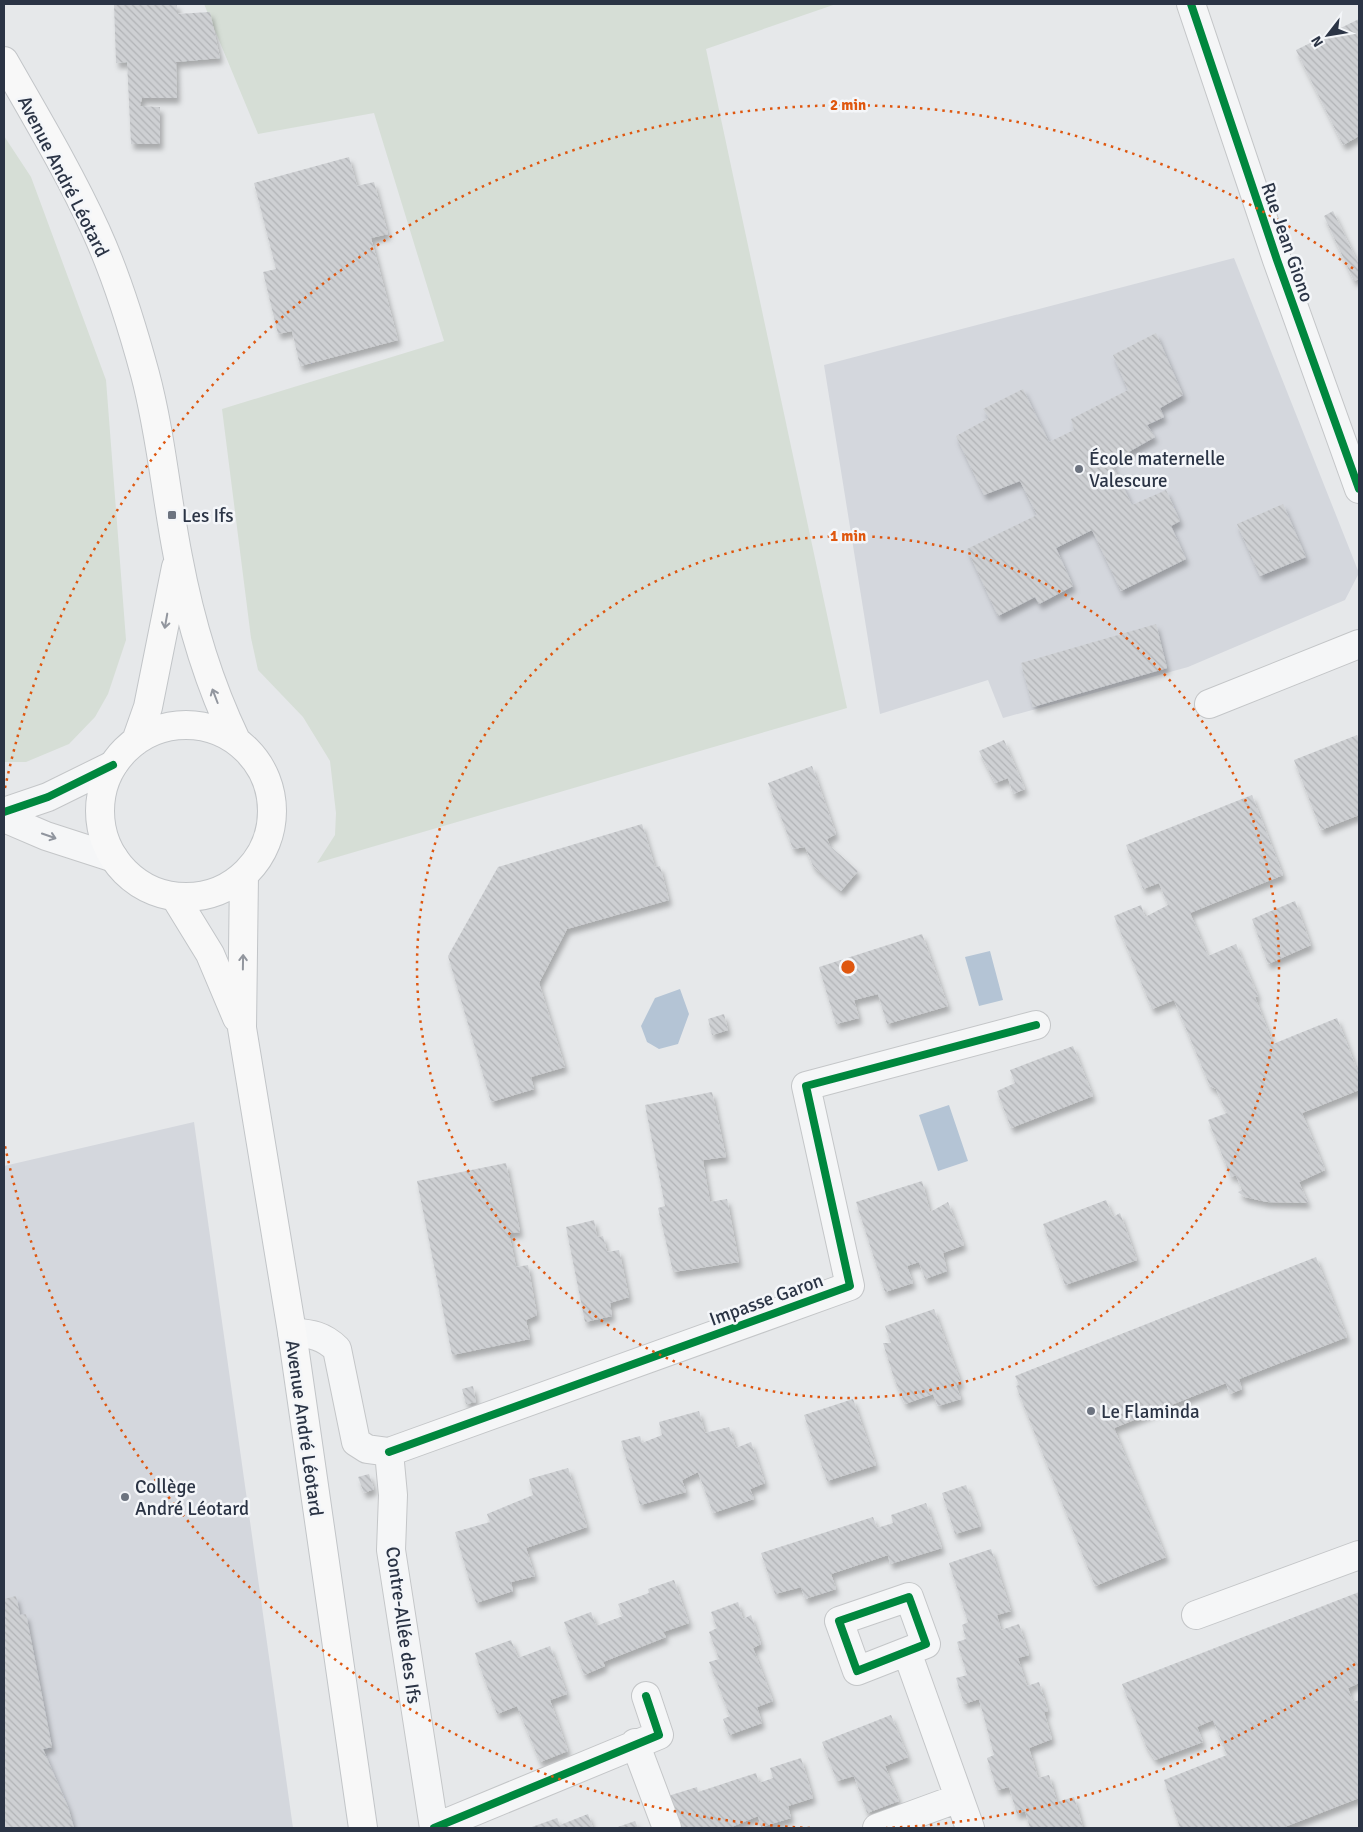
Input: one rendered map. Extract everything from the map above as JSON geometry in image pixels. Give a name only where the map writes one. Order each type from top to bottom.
[{"type":"main road","name":"Avenue André Léotard","points":[[4,61],[52,145],[96,232],[125,305],[146,376],[178,556],[201,657],[216,699],[236,740]]},
{"type":"main road","name":"Avenue André Léotard","points":[[136,741],[148,707],[178,556]]},
{"type":"main road","points":[[175,725],[196,725],[217,730],[236,740],[252,756],[264,774],[271,795],[272,817],[268,839],[258,859],[244,876],[224,889],[200,896],[175,897],[152,890],[130,877],[114,858],[104,836],[100,812],[103,788],[113,765],[136,741],[154,730],[175,725]]},
{"type":"main road","name":"Avenue André Léotard","points":[[244,876],[242,1028],[292,1332],[363,1828]]},
{"type":"main road","name":"Avenue André Léotard","points":[[175,897],[210,954],[242,1028]]},
{"type":"street","name":"Rue Jean Giono","points":[[1191,4],[1276,260],[1359,489]]},
{"type":"street","points":[[1210,704],[1359,644]]},
{"type":"street","points":[[4,812],[48,796],[113,765]]},
{"type":"street","points":[[4,818],[46,836],[114,858]]},
{"type":"street","name":"Impasse Garon","points":[[389,1452],[850,1286],[806,1086],[1036,1024]]},
{"type":"street","points":[[292,1332],[313,1334],[327,1339],[337,1349],[356,1442],[367,1449],[389,1452]]},
{"type":"street","name":"Contre-Allée des Ifs","points":[[389,1452],[393,1495],[391,1550],[434,1828]]},
{"type":"street","points":[[1196,1615],[1359,1555]]},
{"type":"street","points":[[907,1652],[970,1828]]},
{"type":"street","points":[[434,1828],[635,1743],[659,1735],[646,1696]]},
{"type":"street","points":[[635,1743],[667,1828]]},
{"type":"street","points":[[877,1828],[959,1798]]},
{"type":"shaded area","points":[[204,4],[836,4],[706,49],[847,708],[317,863],[335,835],[336,813],[330,761],[303,717],[258,670],[251,638],[222,409],[444,341],[374,113],[258,134]]},
{"type":"shaded area","points":[[4,136],[31,177],[106,380],[126,640],[108,694],[95,717],[69,744],[26,762],[4,762]]},
{"type":"shaded area","name":"École maternelle Valescure","points":[[1234,258],[1359,573],[1345,600],[1188,667],[1003,718],[988,680],[880,714],[824,365]]},
{"type":"shaded area","name":"Collège André Léotard","points":[[194,1122],[293,1828],[4,1828],[4,1166]]},
{"type":"water","points":[[990,951],[1003,1000],[979,1006],[965,957]]},
{"type":"water","points":[[680,989],[689,1014],[678,1044],[659,1049],[647,1042],[641,1026],[655,998]]},
{"type":"water","points":[[949,1105],[968,1161],[938,1171],[919,1115]]},
{"type":"building","points":[[114,4],[177,4],[177,14],[210,12],[220,58],[176,62],[177,98],[142,98],[140,106],[160,107],[160,144],[131,144],[127,62],[116,63]]},
{"type":"building","points":[[1359,19],[1359,136],[1343,145],[1296,50]]},
{"type":"building","points":[[349,157],[357,186],[374,182],[388,234],[371,238],[398,340],[300,366],[292,331],[278,334],[263,272],[276,269],[254,183]]},
{"type":"building","points":[[1333,211],[1359,265],[1359,279],[1354,281],[1324,216]]},
{"type":"building","points":[[1156,333],[1183,395],[1160,408],[1164,417],[1147,425],[1155,437],[1111,462],[1132,505],[1166,490],[1180,521],[1171,526],[1186,559],[1121,591],[1092,530],[1056,548],[1073,586],[1039,604],[1035,597],[998,616],[967,549],[1037,515],[1020,481],[984,495],[956,436],[989,418],[983,409],[1023,389],[1049,442],[1074,430],[1071,419],[1128,390],[1113,355]]},
{"type":"building","points":[[1283,504],[1306,557],[1260,576],[1237,524]]},
{"type":"building","points":[[1156,624],[1167,668],[1033,707],[1021,663]]},
{"type":"building","points":[[1357,735],[1359,741],[1359,815],[1321,830],[1294,760]]},
{"type":"building","points":[[1004,740],[1025,789],[1013,794],[1008,778],[995,783],[979,751]]},
{"type":"building","points":[[812,766],[836,834],[827,839],[830,846],[858,871],[841,891],[813,866],[805,847],[793,849],[768,783]]},
{"type":"building","points":[[1252,795],[1283,875],[1190,913],[1208,956],[1236,944],[1258,996],[1255,997],[1273,1044],[1337,1018],[1359,1075],[1359,1090],[1302,1113],[1325,1170],[1299,1182],[1308,1203],[1267,1202],[1245,1197],[1238,1192],[1242,1190],[1236,1175],[1231,1177],[1208,1120],[1227,1113],[1216,1089],[1210,1086],[1174,1000],[1152,1009],[1114,916],[1141,905],[1145,917],[1168,905],[1159,883],[1143,889],[1126,845]]},
{"type":"building","points":[[642,824],[655,867],[660,866],[669,900],[567,929],[539,983],[565,1067],[531,1077],[534,1089],[491,1102],[448,956],[498,867]]},
{"type":"building","points":[[1295,901],[1311,945],[1268,964],[1252,919]]},
{"type":"building","points":[[922,934],[948,1006],[887,1024],[878,994],[854,1000],[859,1018],[836,1024],[819,967]]},
{"type":"building","points":[[724,1014],[728,1030],[712,1035],[708,1019]]},
{"type":"building","points":[[1073,1046],[1093,1096],[1011,1128],[997,1091],[1015,1083],[1010,1070]]},
{"type":"building","points":[[712,1092],[726,1157],[703,1160],[705,1173],[710,1202],[727,1199],[739,1262],[673,1272],[658,1208],[665,1206],[645,1105]]},
{"type":"building","points":[[506,1163],[520,1232],[509,1233],[516,1267],[528,1265],[537,1315],[526,1320],[530,1339],[452,1355],[417,1181]]},
{"type":"building","points":[[922,1181],[930,1212],[948,1202],[964,1245],[943,1253],[947,1271],[925,1279],[919,1262],[907,1266],[913,1283],[885,1292],[856,1202]]},
{"type":"building","points":[[1106,1200],[1113,1217],[1120,1213],[1137,1260],[1065,1285],[1043,1224]]},
{"type":"building","points":[[594,1220],[597,1237],[603,1236],[607,1252],[619,1250],[629,1297],[610,1303],[612,1316],[585,1322],[566,1227]]},
{"type":"building","name":"Le Flaminda","points":[[1316,1257],[1347,1337],[1239,1379],[1242,1389],[1230,1394],[1226,1383],[1114,1428],[1166,1557],[1095,1586],[1016,1386],[1019,1385],[1015,1376]]},
{"type":"building","points":[[934,1309],[961,1383],[956,1385],[961,1399],[938,1406],[933,1394],[905,1404],[894,1378],[883,1343],[891,1343],[885,1326]]},
{"type":"building","points":[[473,1386],[476,1402],[466,1404],[462,1389]]},
{"type":"building","points":[[853,1399],[876,1465],[827,1481],[804,1415]]},
{"type":"building","points":[[699,1411],[705,1433],[729,1427],[736,1448],[751,1442],[765,1483],[750,1489],[754,1499],[713,1513],[698,1472],[682,1480],[686,1492],[640,1505],[621,1441],[640,1436],[642,1443],[662,1435],[659,1422]]},
{"type":"building","points":[[568,1468],[587,1527],[526,1548],[535,1576],[511,1582],[513,1591],[476,1603],[455,1532],[490,1522],[487,1514],[533,1495],[529,1479]]},
{"type":"building","points":[[369,1474],[374,1489],[364,1493],[358,1477]]},
{"type":"building","points":[[966,1485],[981,1526],[955,1534],[942,1493]]},
{"type":"building","points":[[926,1503],[942,1548],[890,1564],[888,1555],[831,1574],[836,1589],[805,1599],[801,1587],[775,1594],[761,1553],[873,1517],[877,1528],[893,1523],[891,1515]]},
{"type":"building","points":[[991,1549],[1011,1611],[997,1615],[1001,1630],[1019,1624],[1029,1655],[1018,1658],[1027,1686],[1039,1682],[1048,1711],[1044,1712],[1052,1739],[1029,1748],[1038,1778],[1049,1775],[1057,1802],[1074,1797],[1083,1828],[1030,1828],[1025,1811],[1017,1814],[1009,1787],[997,1790],[987,1758],[994,1755],[979,1699],[964,1704],[956,1678],[967,1675],[957,1642],[966,1639],[962,1625],[968,1622],[949,1563]]},
{"type":"building","points":[[674,1580],[689,1623],[663,1632],[666,1637],[603,1662],[605,1666],[584,1675],[564,1622],[591,1612],[596,1626],[623,1616],[618,1604],[649,1593],[648,1589]]},
{"type":"building","points":[[1359,1592],[1359,1683],[1348,1688],[1353,1702],[1359,1700],[1359,1798],[1282,1828],[1180,1828],[1164,1780],[1227,1755],[1213,1720],[1197,1727],[1203,1742],[1155,1760],[1146,1746],[1122,1684]]},
{"type":"building","points":[[16,1596],[20,1615],[26,1614],[52,1747],[43,1749],[68,1807],[74,1828],[4,1828],[4,1599]]},
{"type":"building","points":[[738,1602],[743,1619],[751,1615],[761,1644],[753,1648],[773,1701],[757,1707],[762,1723],[729,1735],[723,1719],[730,1716],[709,1662],[719,1659],[709,1632],[717,1628],[711,1612]]},
{"type":"building","points":[[511,1640],[518,1658],[550,1646],[567,1694],[550,1700],[568,1751],[540,1762],[517,1706],[497,1714],[475,1653]]},
{"type":"building","points":[[891,1715],[908,1757],[885,1766],[899,1801],[867,1813],[854,1776],[837,1781],[822,1742]]},
{"type":"building","points":[[801,1758],[813,1798],[788,1806],[791,1818],[761,1827],[758,1816],[729,1828],[678,1828],[668,1796],[697,1787],[698,1792],[756,1773],[759,1783],[773,1778],[770,1768]]},
{"type":"building","points":[[588,1814],[593,1828],[529,1828],[557,1818],[560,1825]]},
{"type":"building","points":[[635,1821],[638,1828],[615,1828]]},
{"type":"cycle path","points":[[1191,4],[1277,260],[1359,489]]},
{"type":"cycle path","points":[[4,812],[48,797],[113,765]]},
{"type":"cycle path","points":[[389,1452],[850,1286],[806,1086],[1036,1025]]},
{"type":"cycle path","points":[[909,1597],[926,1644],[857,1671],[839,1621],[909,1597]]},
{"type":"cycle path","points":[[434,1828],[659,1735],[646,1696]]},
{"type":"place","name":"École maternelle Valescure","points":[[1079,469]]},
{"type":"place","name":"Les Ifs","points":[[172,515]]},
{"type":"place","name":"Le Flaminda","points":[[1091,1411]]},
{"type":"place","name":"Collège André Léotard","points":[[125,1497]]}]
